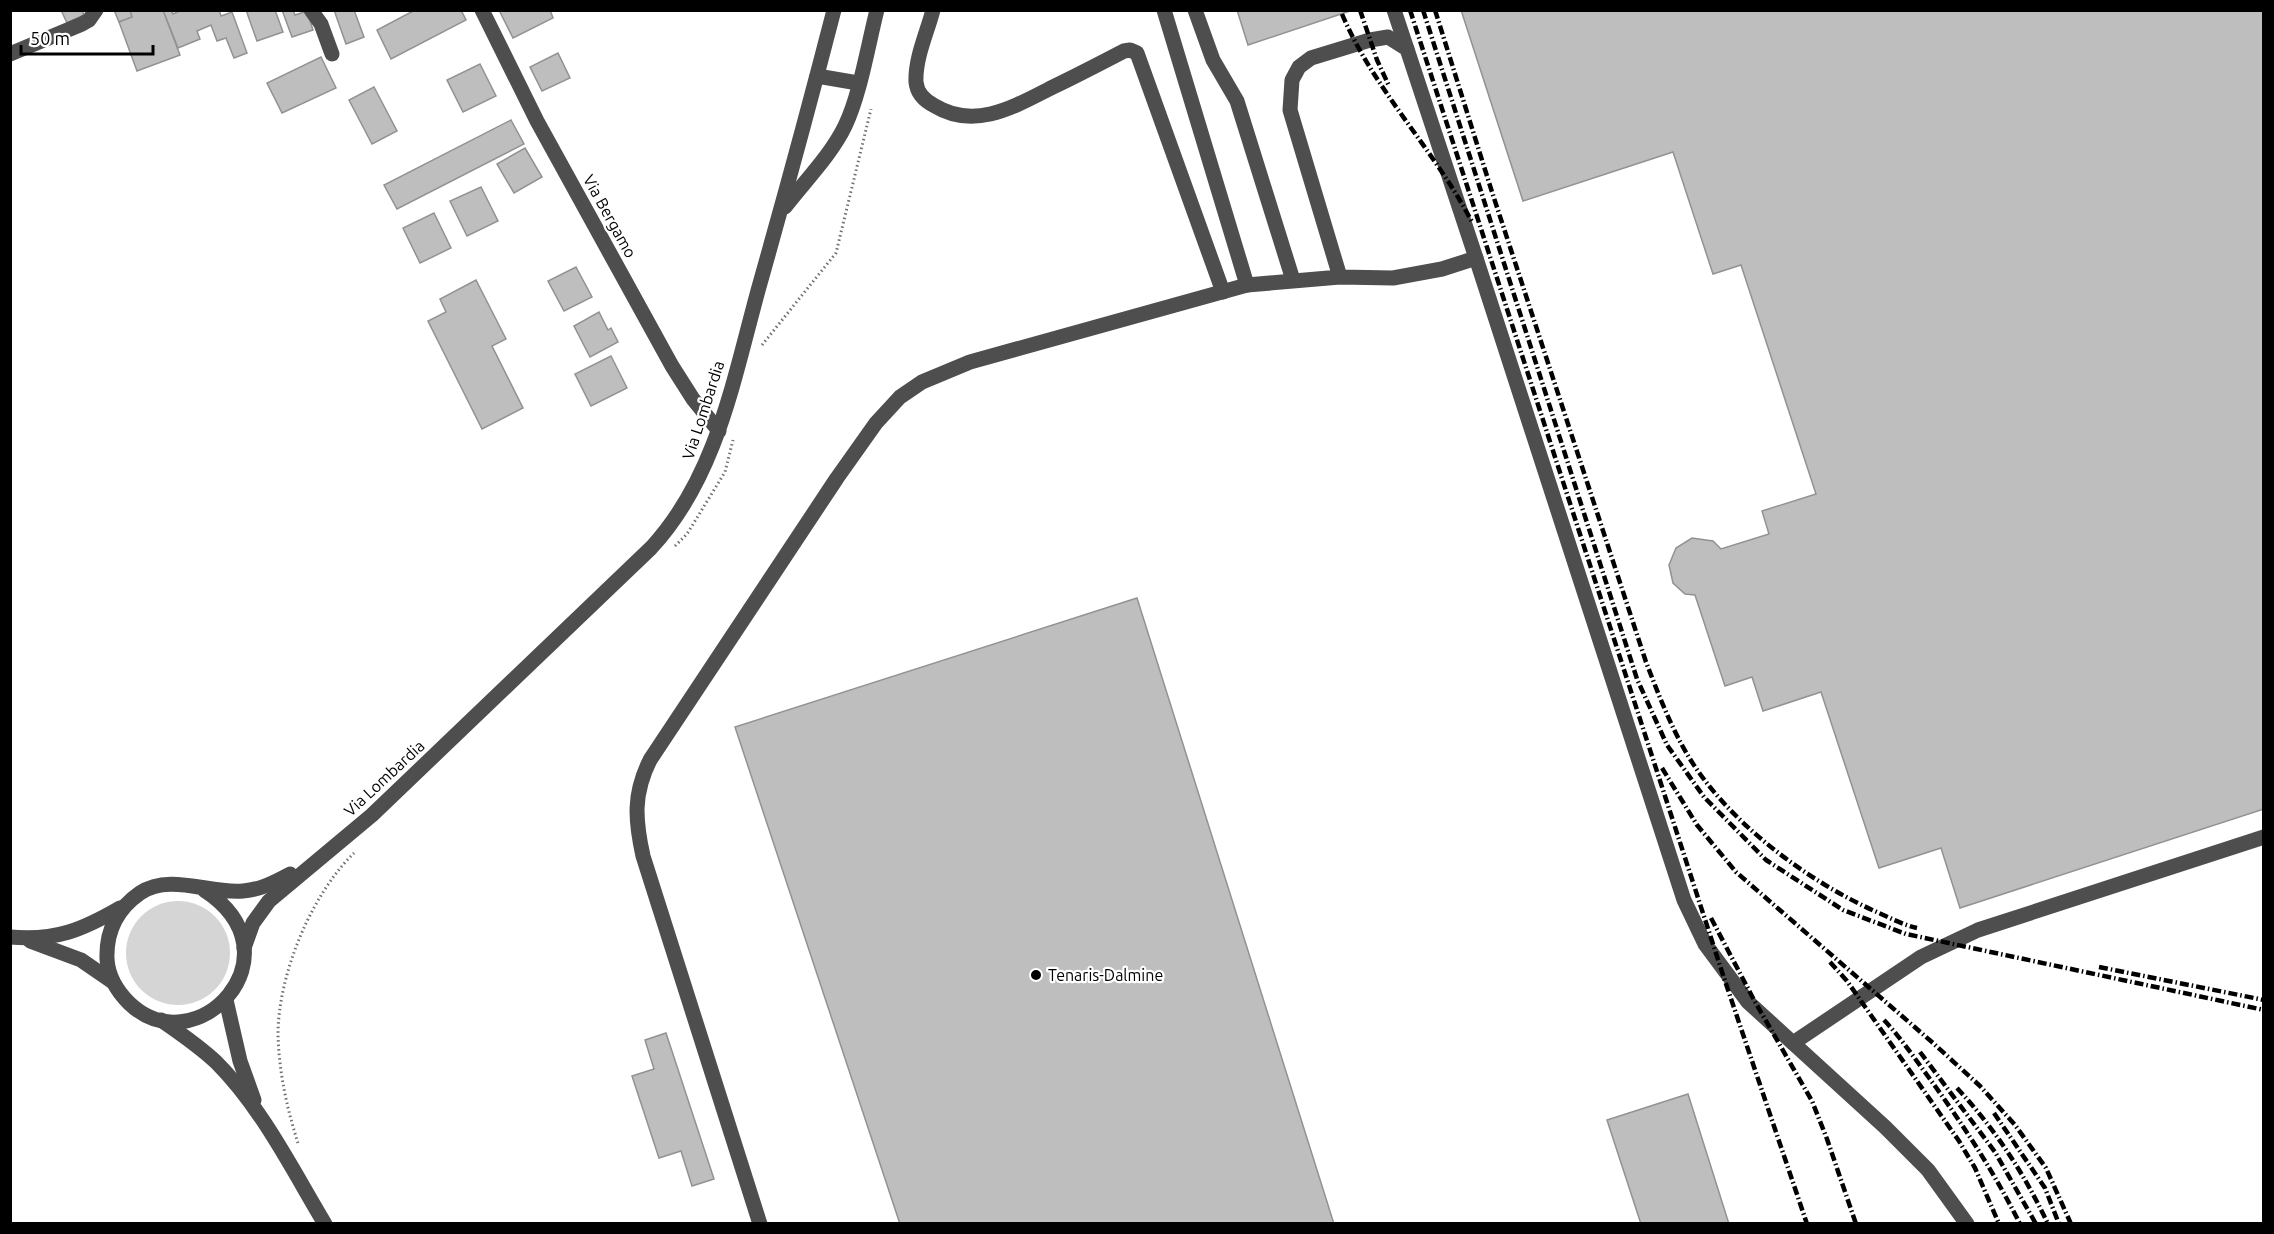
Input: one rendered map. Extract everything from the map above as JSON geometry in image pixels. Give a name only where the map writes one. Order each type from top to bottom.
[{"type":"street","points":[[10,54],[82,24],[89,20],[96,10]]},
{"type":"street","points":[[311,10],[321,24],[332,54]]},
{"type":"street","name":"Via Bergamo","points":[[482,10],[537,121],[672,366],[693,399],[719,431]]},
{"type":"street","name":"Via Lombardia","points":[[244,948],[253,923],[265,906],[372,815],[651,548],[670,527],[685,504],[702,472],[719,431],[781,211],[834,10]]},
{"type":"street","points":[[781,211],[839,137],[849,116],[877,10]]},
{"type":"street","points":[[933,10],[918,63],[916,82],[919,93],[935,107],[957,115],[975,117],[994,114],[1016,106],[1124,51],[1130,50],[1137,53],[1223,292]]},
{"type":"street","points":[[1164,10],[1247,285]]},
{"type":"street","points":[[1195,10],[1213,60],[1237,101],[1293,280]]},
{"type":"street","points":[[1395,10],[1684,900],[1706,944],[1748,1002],[1885,1127],[1928,1170],[1967,1224]]},
{"type":"street","points":[[1340,277],[1290,110],[1292,80],[1299,67],[1311,58],[1381,37],[1395,40],[1407,49]]},
{"type":"street","points":[[817,76],[858,83]]},
{"type":"street","points":[[760,1224],[643,856],[637,807],[639,788],[650,760],[837,478],[882,416],[907,392],[930,378],[970,362],[1247,285],[1340,277],[1393,278],[1442,269],[1476,258]]},
{"type":"street","points":[[1794,1043],[1921,957],[1978,930],[2264,837]]},
{"type":"street","name":"Via Lombardia","points":[[204,890],[220,900],[232,914],[241,930],[244,948],[243,967],[237,985],[226,1000],[212,1011],[196,1018],[179,1021],[161,1020],[146,1015],[122,996],[113,982],[107,962],[107,941],[113,921],[125,905],[142,892],[162,884],[184,884],[204,890],[240,891],[260,888],[274,883],[324,855]]},
{"type":"street","points":[[16,938],[76,931],[125,905]]},
{"type":"street","points":[[16,938],[81,960],[113,982]]},
{"type":"street","name":"Via Lombardia","points":[[226,1000],[244,1073],[265,1125]]},
{"type":"street","name":"Via Lombardia","points":[[161,1020],[198,1046],[237,1087],[265,1125],[325,1224]]},
{"type":"shaded area","points":[[178,901],[198,905],[215,916],[226,933],[230,953],[226,973],[215,990],[198,1001],[178,1005],[158,1001],[141,990],[130,973],[126,953],[130,933],[141,916],[158,905]]},
{"type":"building","points":[[61,10],[82,10],[84,15],[67,23]]},
{"type":"building","points":[[114,10],[130,10],[132,17],[119,22]]},
{"type":"building","points":[[130,10],[163,10],[180,55],[137,71],[119,22],[132,17]]},
{"type":"building","points":[[163,10],[171,10],[173,14],[182,10],[219,10],[221,16],[232,12],[247,53],[234,58],[226,38],[217,41],[211,25],[197,31],[200,39],[178,48]]},
{"type":"building","points":[[246,10],[275,10],[283,32],[257,41]]},
{"type":"building","points":[[282,10],[293,10],[295,15],[307,11],[313,30],[292,37]]},
{"type":"building","points":[[334,10],[354,10],[364,37],[346,44]]},
{"type":"building","points":[[415,10],[461,10],[466,20],[391,59],[377,30]]},
{"type":"building","points":[[499,10],[550,10],[553,18],[513,38]]},
{"type":"building","points":[[1237,10],[1353,10],[1248,45]]},
{"type":"building","points":[[1461,10],[2264,10],[2264,809],[1960,908],[1941,848],[1879,868],[1821,692],[1763,711],[1752,677],[1725,686],[1695,595],[1685,594],[1673,583],[1669,565],[1676,548],[1692,538],[1713,541],[1721,549],[1769,534],[1762,511],[1816,494],[1741,265],[1713,274],[1673,152],[1523,201]]},
{"type":"building","points":[[558,53],[570,78],[542,91],[530,67]]},
{"type":"building","points":[[321,57],[336,88],[282,113],[267,83]]},
{"type":"building","points":[[480,64],[496,96],[463,112],[447,80]]},
{"type":"building","points":[[374,87],[397,131],[372,144],[349,100]]},
{"type":"building","points":[[511,120],[524,144],[397,209],[384,185]]},
{"type":"building","points":[[525,148],[542,177],[514,193],[497,164]]},
{"type":"building","points":[[481,187],[498,221],[467,236],[450,201]]},
{"type":"building","points":[[434,213],[451,248],[420,263],[403,228]]},
{"type":"building","points":[[576,267],[592,297],[564,311],[548,281]]},
{"type":"building","points":[[476,280],[506,339],[492,346],[523,408],[482,429],[428,321],[446,312],[440,299]]},
{"type":"building","points":[[599,312],[608,330],[611,328],[618,342],[590,357],[574,326]]},
{"type":"building","points":[[611,356],[627,388],[591,406],[575,374]]},
{"type":"building","name":"Tenaris-Dalmine","points":[[1137,598],[1334,1224],[900,1224],[735,727]]},
{"type":"building","points":[[666,1033],[714,1179],[692,1186],[681,1151],[659,1158],[632,1076],[654,1069],[645,1040]]},
{"type":"building","points":[[1688,1094],[1729,1224],[1641,1224],[1607,1120]]},
{"type":"railway","points":[[1360,10],[1377,60],[1389,86]]},
{"type":"railway","points":[[1410,10],[1724,978],[1807,1224]]},
{"type":"railway","points":[[1423,10],[1637,679],[1667,745],[1704,797],[1766,860],[1843,910],[1906,934],[2264,1010]]},
{"type":"railway","points":[[1435,10],[1492,192],[1646,662],[1681,743],[1704,779],[1724,803],[1771,847],[1825,885],[1852,900],[1898,922],[1917,928]]},
{"type":"railway","points":[[1342,14],[1370,68],[1440,169],[1472,222]]},
{"type":"railway","points":[[1662,768],[1697,825],[1736,872],[1933,1043],[1980,1086],[2015,1125],[2046,1168],[2071,1224]]},
{"type":"railway","points":[[1711,918],[1754,1000],[1812,1101],[1856,1224]]},
{"type":"railway","points":[[1830,962],[1847,981],[1959,1141],[1975,1168],[1999,1224]]},
{"type":"railway","points":[[2099,967],[2264,1000]]},
{"type":"railway","points":[[1884,1020],[1896,1033],[1965,1129],[2020,1224]]},
{"type":"railway","points":[[1920,1052],[1995,1152],[2036,1224]]},
{"type":"railway","points":[[1957,1088],[2008,1152],[2048,1224]]},
{"type":"railway","points":[[1994,1113],[2045,1188],[2059,1224]]},
{"type":"place","name":"Tenaris-Dalmine","points":[[1036,975]]}]
